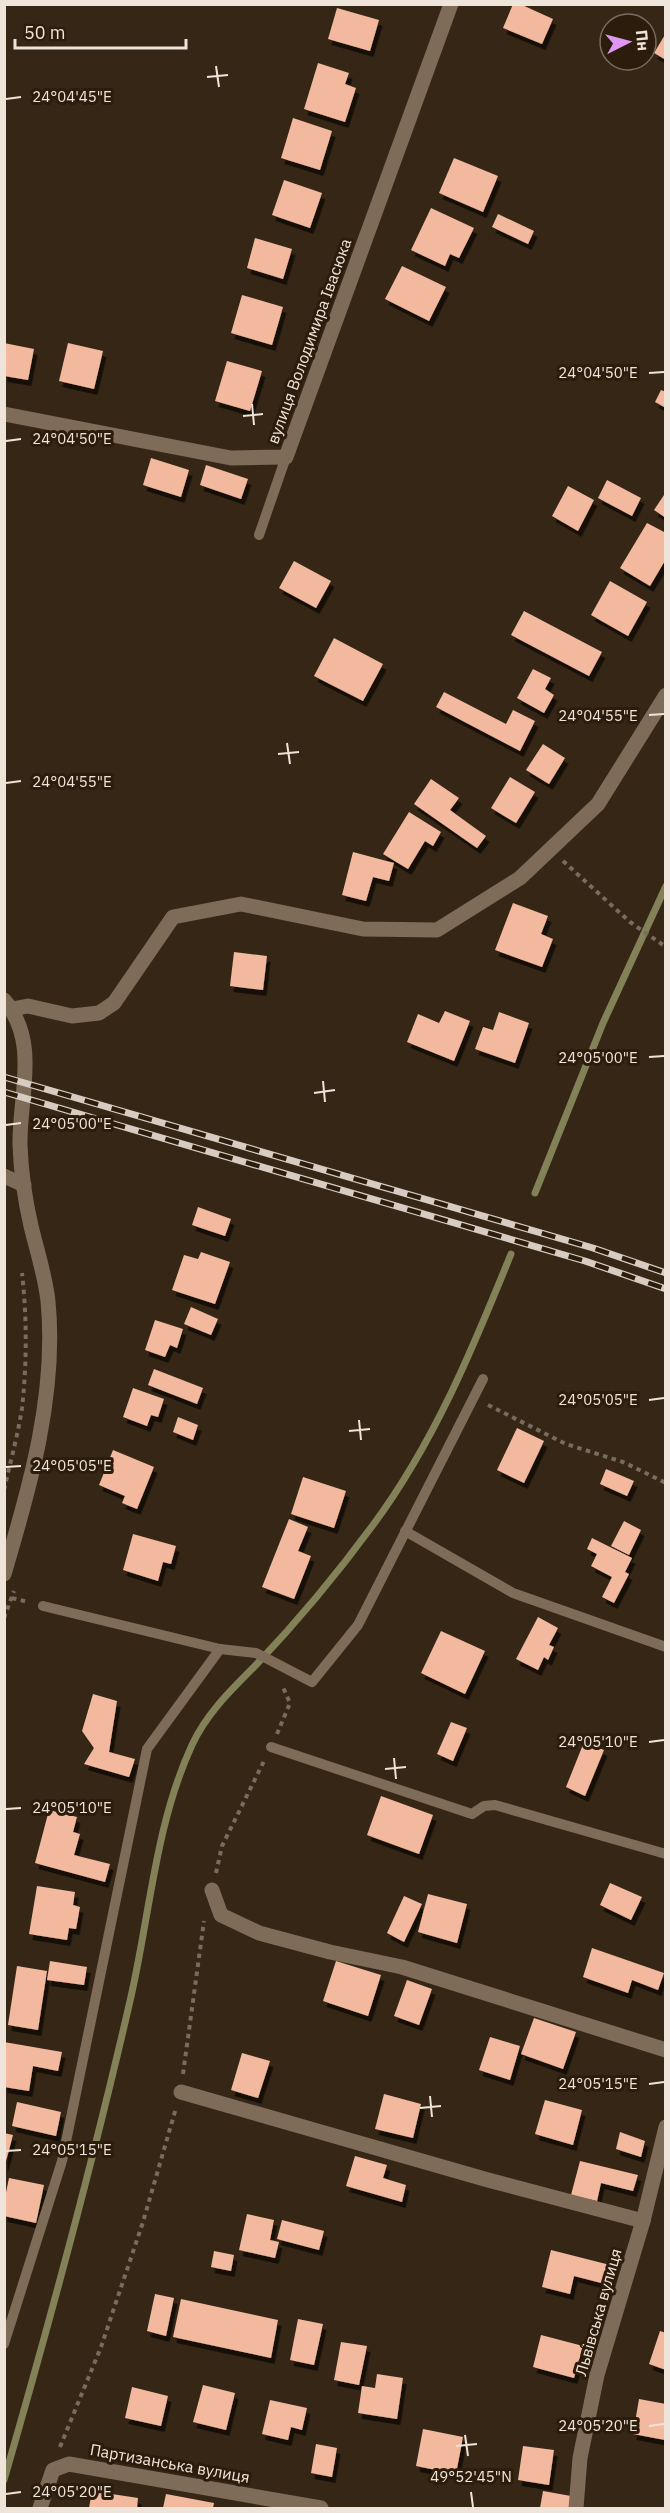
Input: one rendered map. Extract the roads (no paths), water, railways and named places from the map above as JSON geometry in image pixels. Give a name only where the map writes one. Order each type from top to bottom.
[{"type":"street","name":"вулиця Володимира Івасюка","points":[[4,414],[231,458],[286,457],[452,4]]},
{"type":"street","points":[[8,1004],[72,1016],[99,1013],[114,1003],[173,917],[229,906],[241,904],[363,929],[437,930],[520,878],[598,804],[666,695]]},
{"type":"street","points":[[4,1574],[21,1517],[37,1447],[48,1372],[50,1340],[43,1266],[31,1226],[24,1185],[20,1117],[24,1099],[23,1037],[8,1004]]},
{"type":"street","points":[[4,1176],[24,1185]]},
{"type":"street","points":[[212,1890],[221,1915],[260,1933],[330,1952],[402,1967],[666,2050]]},
{"type":"street","points":[[181,2092],[433,2165],[643,2221]]},
{"type":"street","name":"Львівська вулиця","points":[[576,2508],[580,2458],[597,2375],[643,2221],[666,2127]]},
{"type":"street","name":"Партизанська вулиця","points":[[40,2508],[53,2470],[69,2464],[321,2508]]},
{"type":"lane","points":[[259,535],[286,457]]},
{"type":"lane","points":[[43,1606],[220,1649],[256,1653],[312,1682],[358,1625],[483,1379]]},
{"type":"lane","points":[[405,1531],[513,1593],[666,1647]]},
{"type":"lane","points":[[4,2344],[62,2161],[147,1749],[220,1649]]},
{"type":"lane","points":[[271,1748],[472,1815],[484,1806],[495,1805],[666,1854]]},
{"type":"waterway","points":[[535,1193],[603,1023],[666,886]]},
{"type":"waterway","points":[[4,2480],[101,2121],[137,1969],[161,1838],[180,1775],[192,1745],[212,1712],[316,1597],[395,1494],[451,1394],[511,1254]]},
{"type":"railway","points":[[4,1077],[593,1248],[666,1273]]},
{"type":"railway","points":[[4,1092],[585,1261],[666,1289]]}]
